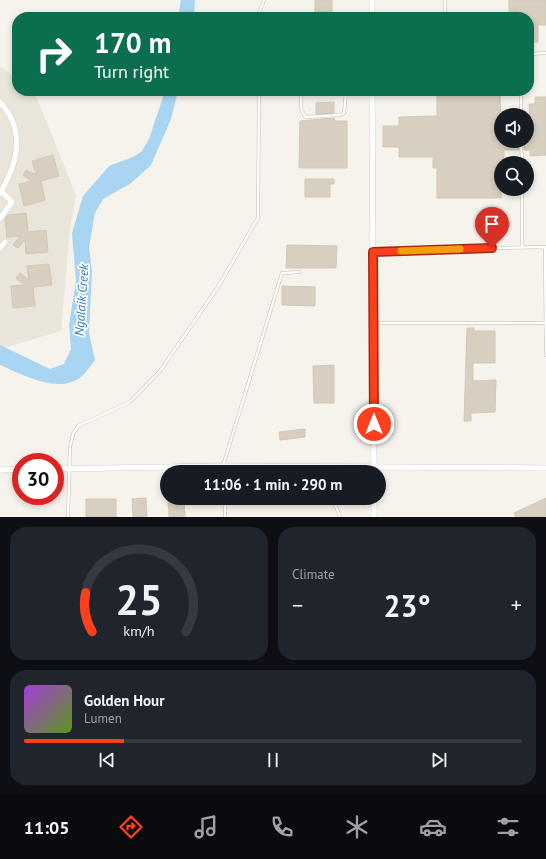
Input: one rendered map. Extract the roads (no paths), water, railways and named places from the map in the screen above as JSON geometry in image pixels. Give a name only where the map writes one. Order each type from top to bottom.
[{"type":"street","points":[[372,0],[372,12]]},
{"type":"street","points":[[372,96],[374,465]]},
{"type":"street","points":[[0,102],[12,119],[16,132],[16,148],[12,170],[0,192],[12,202],[0,218]]},
{"type":"street","points":[[0,248],[5,242]]},
{"type":"street","points":[[64,469],[160,467]]},
{"type":"street","points":[[386,470],[546,468]]},
{"type":"street","points":[[0,470],[12,469]]},
{"type":"street","points":[[374,505],[374,517]]},
{"type":"lane","points":[[260,12],[264,0]]},
{"type":"lane","points":[[445,0],[445,12]]},
{"type":"lane","points":[[534,54],[546,53]]},
{"type":"lane","points":[[68,517],[72,440],[73,434],[78,426],[130,402],[160,371],[218,287],[258,218],[259,96]]},
{"type":"lane","points":[[301,96],[301,108],[305,117],[340,115],[344,113],[346,96]]},
{"type":"lane","points":[[521,96],[521,108]]},
{"type":"lane","points":[[522,196],[522,247]]},
{"type":"lane","points":[[373,252],[546,247],[546,355]]},
{"type":"lane","points":[[224,465],[282,273],[300,272]]},
{"type":"lane","points":[[373,323],[546,322]]},
{"type":"lane","points":[[225,505],[225,517]]},
{"type":"lane","points":[[335,505],[340,517]]},
{"type":"water","points":[[181,0],[195,0],[194,12],[179,12]]},
{"type":"water","name":"Ngalaik Creek","points":[[163,96],[177,96],[171,119],[151,165],[130,184],[103,199],[95,213],[89,247],[92,272],[89,333],[95,360],[85,373],[78,379],[69,383],[59,384],[39,381],[0,365],[0,345],[50,369],[64,364],[71,349],[69,325],[76,281],[72,233],[83,196],[109,166],[133,157],[142,151],[149,139]]}]
